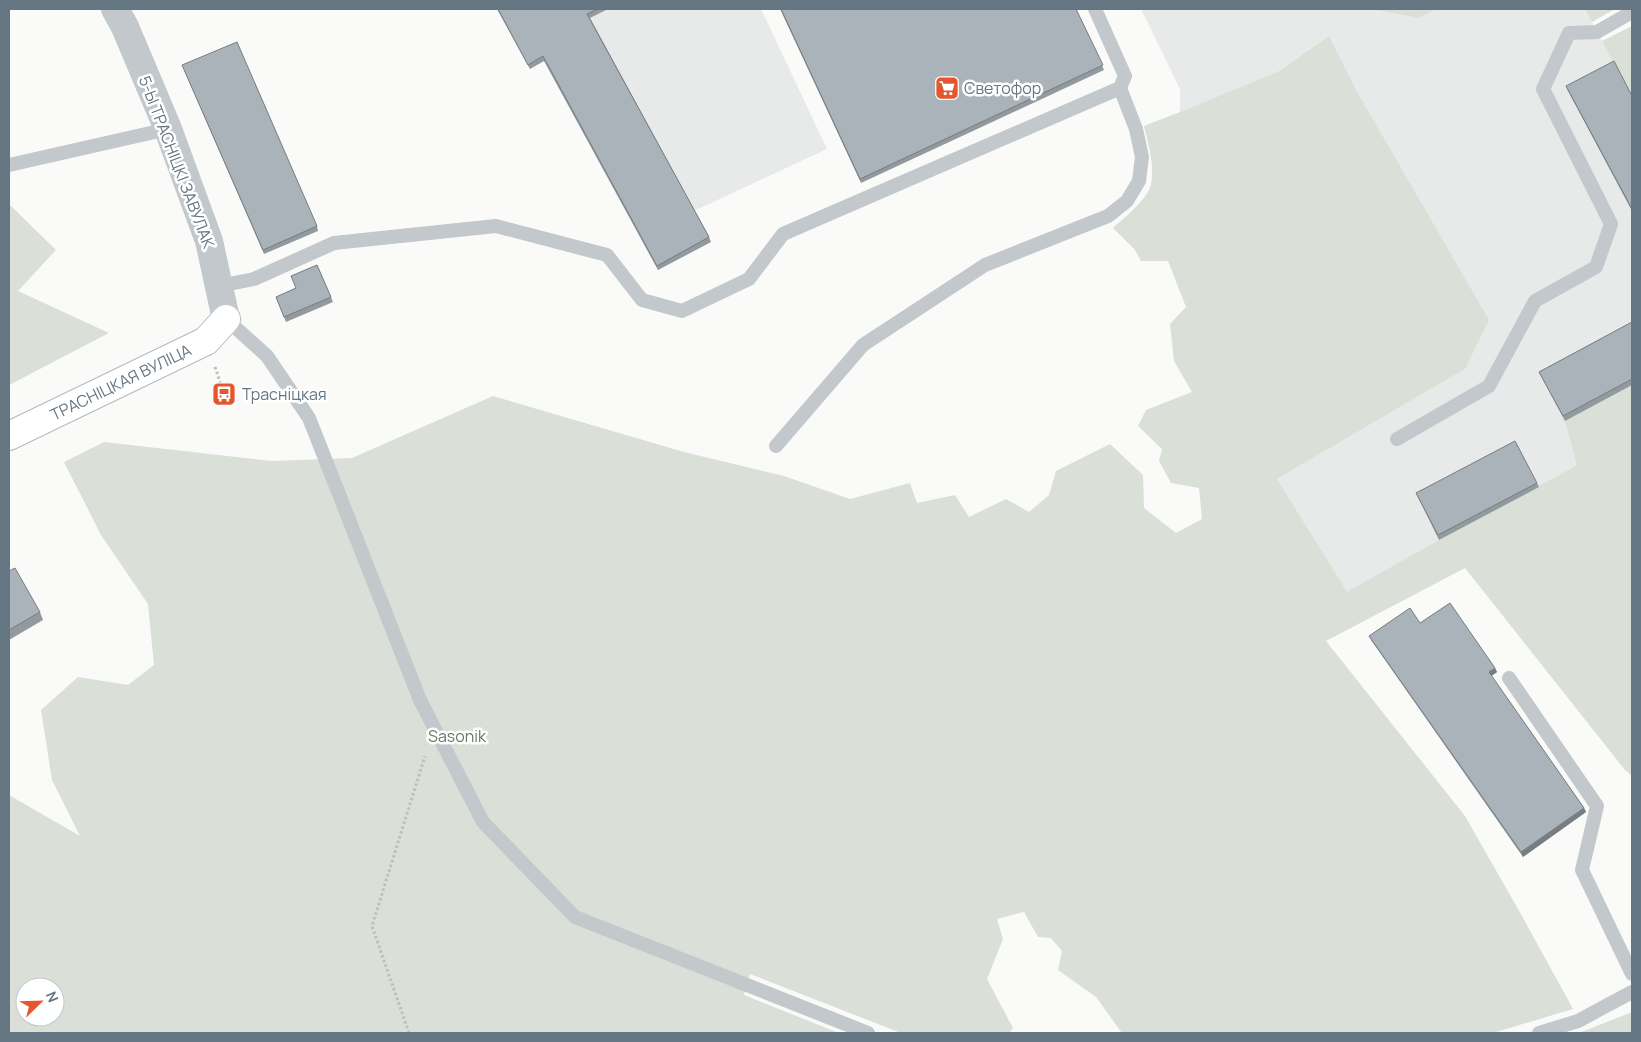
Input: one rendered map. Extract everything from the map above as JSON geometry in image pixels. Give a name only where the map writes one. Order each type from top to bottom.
[{"type":"street","name":"5-Ы ТРАСНІЦКІ ЗАВУЛАК","points":[[115,9],[168,129],[209,241],[226,319]]},
{"type":"street","name":"ТРАСНІЦКАЯ ВУЛІЦА","points":[[9,436],[206,340],[226,319]]},
{"type":"lane","points":[[219,286],[254,279],[334,243],[496,226],[607,255],[642,300],[682,311],[749,279],[783,234],[1120,88],[1125,76],[1095,9]]},
{"type":"lane","points":[[1397,439],[1489,386],[1535,301],[1596,267],[1611,224],[1543,89],[1569,33],[1597,32],[1632,12]]},
{"type":"lane","points":[[776,446],[864,345],[985,265],[1108,216],[1127,202],[1139,181],[1142,157],[1136,128],[1120,88]]},
{"type":"lane","points":[[9,165],[168,129]]},
{"type":"lane","points":[[226,319],[267,356],[309,418],[420,700],[483,822],[575,917],[868,1033]]},
{"type":"lane","points":[[1509,678],[1597,806],[1582,870],[1632,974]]},
{"type":"lane","points":[[1539,1033],[1578,1021],[1632,992]]},
{"type":"path","points":[[409,1033],[372,926],[434,727]]},
{"type":"shaded area","points":[[497,9],[761,9],[827,149],[694,211],[711,242],[658,270],[544,61],[530,69]]},
{"type":"shaded area","points":[[1141,9],[1370,9],[1419,18],[1437,9],[1585,9],[1632,97],[1632,385],[1577,465],[1439,540],[1347,593],[1277,479],[1465,369],[1360,97],[1329,36],[1279,71],[1180,112],[1180,89]]},
{"type":"green space","points":[[1370,9],[1437,9],[1419,18]]},
{"type":"green space","points":[[1585,9],[1615,9],[1592,22]]},
{"type":"green space","points":[[1632,26],[1632,97],[1602,41]]},
{"type":"green space","name":"Sasonik","points":[[1329,36],[1360,97],[1489,320],[1465,369],[1277,479],[1347,592],[1577,465],[1565,421],[1632,385],[1632,776],[1625,770],[1465,568],[1326,641],[1465,816],[1573,1009],[1493,1033],[1122,1033],[1096,997],[1058,970],[1062,951],[1051,938],[1038,937],[1024,912],[997,919],[1003,939],[987,979],[1013,1028],[1009,1033],[901,1033],[750,974],[744,995],[839,1033],[9,1033],[9,795],[80,836],[52,780],[41,710],[78,677],[128,685],[154,665],[148,604],[101,535],[64,462],[104,442],[272,461],[352,458],[493,396],[684,452],[784,476],[850,499],[910,483],[917,503],[955,495],[969,517],[1006,499],[1029,512],[1049,495],[1056,471],[1110,444],[1143,475],[1144,508],[1176,533],[1202,519],[1199,488],[1171,483],[1159,461],[1162,449],[1138,426],[1146,410],[1192,392],[1174,361],[1170,324],[1186,307],[1168,261],[1141,261],[1135,250],[1113,228],[1141,202],[1151,184],[1152,162],[1144,126],[1279,71]]},
{"type":"green space","points":[[9,204],[56,250],[18,291],[109,333],[9,385]]},
{"type":"green space","points":[[1632,1012],[1632,1033],[1578,1033],[1584,1031]]},
{"type":"building","points":[[498,9],[598,9],[587,14],[709,237],[657,266],[543,56],[528,65]]},
{"type":"building","points":[[781,9],[1076,9],[1103,65],[860,179]]},
{"type":"building","points":[[237,42],[317,226],[263,250],[182,65]]},
{"type":"building","points":[[1614,61],[1632,96],[1632,209],[1566,86]]},
{"type":"building","points":[[317,265],[331,297],[284,317],[276,297],[296,288],[291,276]]},
{"type":"building","points":[[1632,322],[1632,379],[1563,416],[1539,372]]},
{"type":"building","points":[[1515,441],[1537,483],[1438,535],[1416,493]]},
{"type":"building","points":[[15,568],[40,612],[9,630],[9,571]]},
{"type":"building","points":[[1450,603],[1495,668],[1489,672],[1584,808],[1521,852],[1369,636],[1410,608],[1420,623]]},
{"type":"place","name":"Светофор","points":[[947,88]]},
{"type":"place","name":"Трасніцкая","points":[[224,394]]}]
